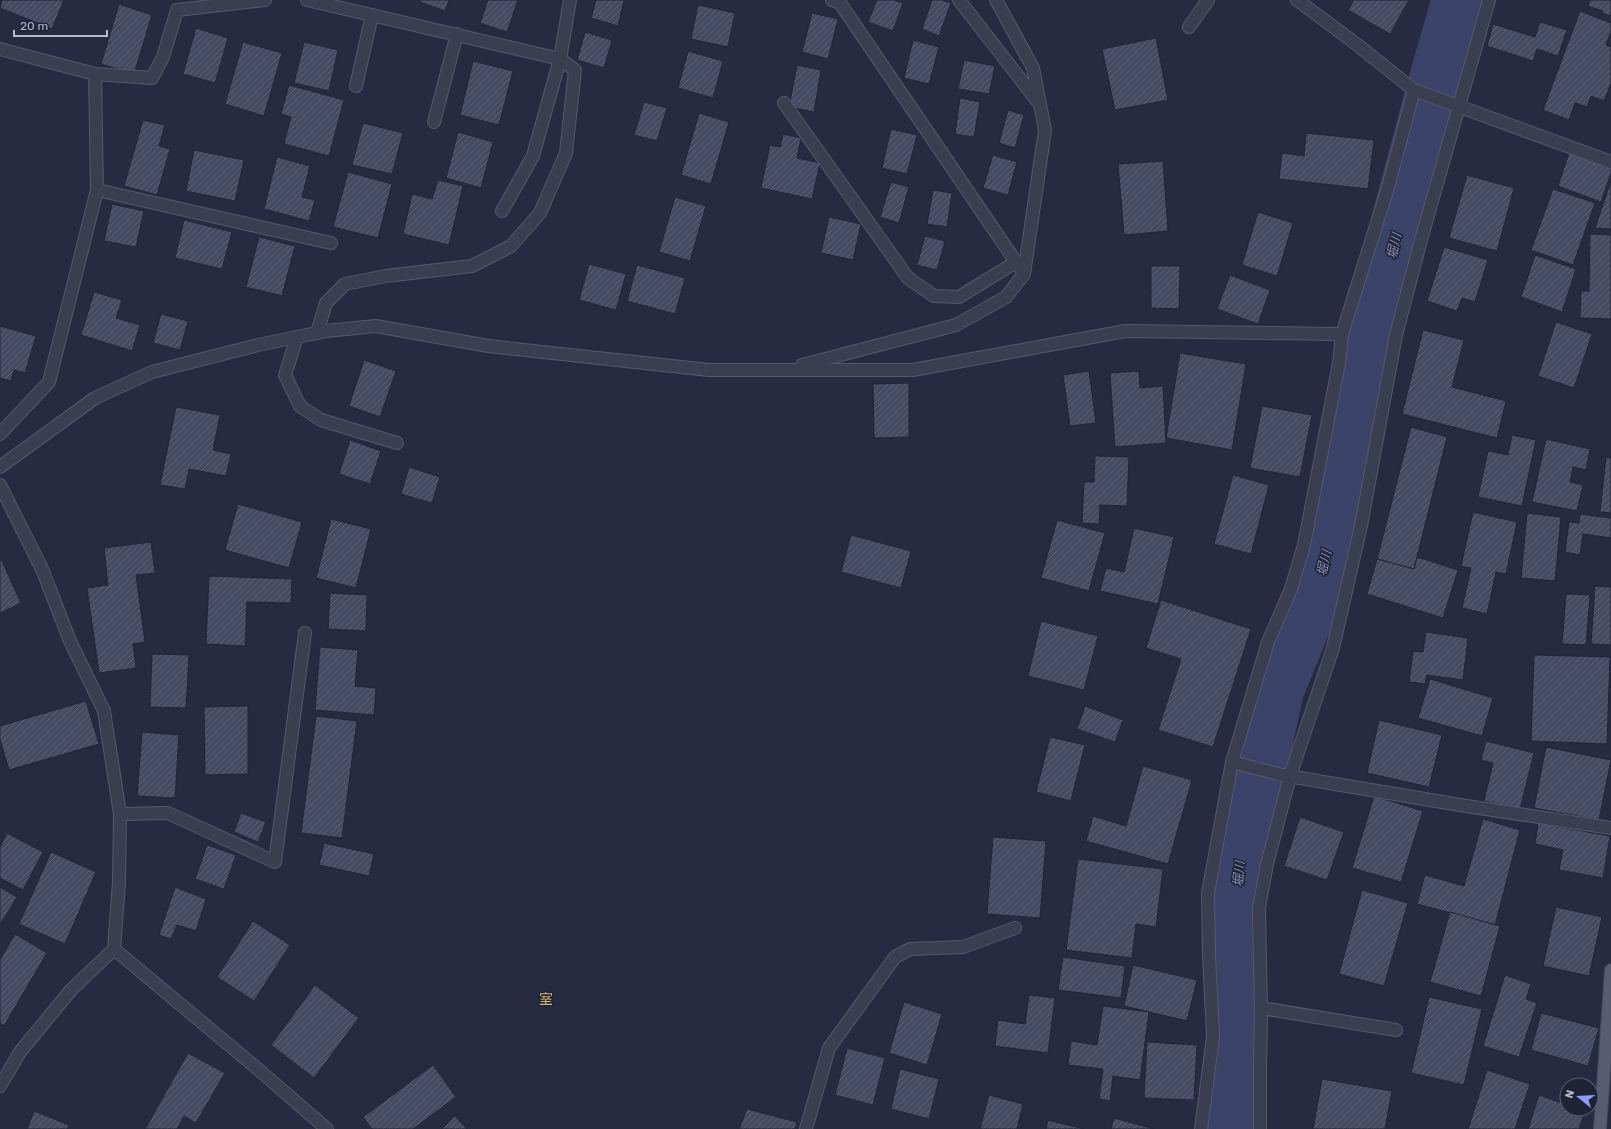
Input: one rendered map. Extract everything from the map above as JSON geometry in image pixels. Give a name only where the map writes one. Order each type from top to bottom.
[{"type":"main road","points":[[1600,1129],[1611,970]]},
{"type":"street","points":[[0,49],[95,74],[152,78],[163,57],[177,10],[265,0]]},
{"type":"street","points":[[307,0],[560,59],[575,70],[566,153],[540,213],[511,246],[472,266],[386,276],[345,284],[326,303],[316,333]]},
{"type":"street","points":[[502,211],[533,156],[560,59],[570,0]]},
{"type":"street","points":[[832,0],[840,3],[1024,274]]},
{"type":"street","points":[[960,0],[1040,105]]},
{"type":"street","points":[[786,370],[956,325],[1006,297],[1024,274],[1045,130],[1033,68],[996,0]]},
{"type":"street","points":[[1189,27],[1208,0]]},
{"type":"street","points":[[1297,0],[1355,42],[1414,90],[1611,162]]},
{"type":"street","points":[[1260,1129],[1261,1008],[1259,908],[1267,864],[1286,775],[1332,648],[1361,526],[1396,335],[1458,106],[1489,0]]},
{"type":"street","points":[[356,86],[372,15]]},
{"type":"street","points":[[434,122],[457,34]]},
{"type":"street","points":[[0,434],[49,382],[97,190],[95,74]]},
{"type":"street","points":[[1201,1129],[1213,1037],[1208,956],[1208,893],[1232,762],[1268,642],[1291,590],[1304,545],[1339,363],[1342,334],[1387,191],[1414,90]]},
{"type":"street","points":[[784,103],[908,278],[934,296],[959,297],[1016,262]]},
{"type":"street","points":[[97,190],[331,243]]},
{"type":"street","points":[[0,467],[95,398],[152,372],[258,345],[316,333],[376,326],[488,346],[709,370],[913,370],[1126,331],[1342,334]]},
{"type":"street","points":[[297,337],[285,375],[300,406],[321,420],[397,443]]},
{"type":"street","points":[[0,485],[42,569],[70,641],[104,711],[120,814],[119,882],[114,949],[66,995],[20,1052],[0,1086]]},
{"type":"street","points":[[120,814],[168,813],[275,862],[305,633]]},
{"type":"street","points":[[1232,762],[1286,775],[1611,828]]},
{"type":"street","points":[[806,1129],[829,1048],[895,957],[910,949],[963,947],[1015,928]]},
{"type":"street","points":[[114,949],[260,1070],[327,1129]]},
{"type":"street","points":[[1261,1008],[1396,1030]]},
{"type":"building","points":[[2,0],[64,0],[52,29],[0,8]]},
{"type":"building","points":[[420,0],[449,0],[445,11],[420,2]]},
{"type":"building","points":[[488,0],[518,0],[507,32],[480,23]]},
{"type":"building","points":[[596,0],[624,0],[618,26],[591,18]]},
{"type":"building","points":[[877,0],[894,0],[903,3],[893,31],[868,22]]},
{"type":"building","points":[[932,0],[942,0],[951,3],[939,36],[922,29]]},
{"type":"building","points":[[1354,0],[1409,0],[1390,34],[1348,10]]},
{"type":"building","points":[[1590,0],[1611,0],[1611,16],[1602,13],[1603,11],[1588,6]]},
{"type":"building","points":[[119,4],[152,15],[134,74],[101,64]]},
{"type":"building","points":[[698,5],[735,13],[728,47],[691,39]]},
{"type":"building","points":[[1580,11],[1611,23],[1611,31],[1606,45],[1611,47],[1611,83],[1604,101],[1591,96],[1587,107],[1575,103],[1569,120],[1543,110]]},
{"type":"building","points":[[812,13],[838,19],[828,59],[802,52]]},
{"type":"building","points":[[1540,22],[1567,30],[1558,56],[1537,49],[1533,61],[1487,46],[1493,24],[1535,37]]},
{"type":"building","points":[[196,28],[228,38],[215,83],[183,74]]},
{"type":"building","points":[[585,32],[612,40],[604,68],[577,60]]},
{"type":"building","points":[[1156,38],[1168,100],[1115,110],[1102,49]]},
{"type":"building","points":[[913,40],[939,47],[929,84],[904,78]]},
{"type":"building","points":[[243,42],[282,53],[264,116],[225,104]]},
{"type":"building","points":[[304,42],[338,50],[329,91],[294,83]]},
{"type":"building","points":[[688,51],[723,61],[713,98],[678,88]]},
{"type":"building","points":[[964,60],[995,66],[989,94],[958,89]]},
{"type":"building","points":[[473,61],[513,71],[499,125],[460,115]]},
{"type":"building","points":[[797,65],[821,70],[814,112],[789,107]]},
{"type":"building","points":[[289,85],[344,100],[329,156],[284,144],[291,117],[281,114]]},
{"type":"building","points":[[960,98],[980,102],[974,137],[955,134]]},
{"type":"building","points":[[644,102],[667,108],[657,141],[634,135]]},
{"type":"building","points":[[1008,110],[1024,115],[1015,148],[999,143]]},
{"type":"building","points":[[699,113],[729,122],[711,184],[681,175]]},
{"type":"building","points":[[143,120],[165,125],[159,146],[170,149],[157,195],[124,186]]},
{"type":"building","points":[[363,123],[403,133],[392,174],[352,165]]},
{"type":"building","points":[[891,129],[917,135],[907,174],[882,168]]},
{"type":"building","points":[[458,132],[493,142],[481,188],[446,178]]},
{"type":"building","points":[[1306,133],[1374,140],[1368,189],[1279,179],[1282,153],[1304,156]]},
{"type":"building","points":[[783,134],[801,138],[797,158],[820,163],[812,199],[761,188],[770,145],[780,147]]},
{"type":"building","points":[[194,150],[244,160],[235,201],[186,191]]},
{"type":"building","points":[[1569,153],[1611,168],[1611,173],[1601,202],[1558,186]]},
{"type":"building","points":[[993,155],[1017,162],[1008,195],[983,188]]},
{"type":"building","points":[[277,157],[310,166],[302,197],[315,200],[309,221],[264,209]]},
{"type":"building","points":[[1163,161],[1168,231],[1124,235],[1118,164]]},
{"type":"building","points":[[348,172],[392,184],[378,238],[333,227]]},
{"type":"building","points":[[1467,175],[1514,188],[1497,251],[1449,238]]},
{"type":"building","points":[[438,180],[463,186],[449,245],[403,234],[412,194],[432,199]]},
{"type":"building","points":[[1611,181],[1611,229],[1595,228]]},
{"type":"building","points":[[891,182],[909,187],[899,223],[880,217]]},
{"type":"building","points":[[1553,189],[1595,203],[1573,265],[1531,250]]},
{"type":"building","points":[[933,190],[952,193],[947,227],[927,224]]},
{"type":"building","points":[[675,197],[706,206],[690,261],[659,252]]},
{"type":"building","points":[[112,204],[144,211],[136,247],[104,241]]},
{"type":"building","points":[[1258,212],[1293,223],[1277,276],[1242,265]]},
{"type":"building","points":[[829,217],[861,224],[853,260],[821,253]]},
{"type":"building","points":[[184,220],[232,232],[222,269],[175,258]]},
{"type":"building","points":[[1590,234],[1611,235],[1611,319],[1580,318],[1581,291],[1589,291]]},
{"type":"building","points":[[925,236],[945,241],[937,270],[917,265]]},
{"type":"building","points":[[259,237],[295,246],[282,296],[246,287]]},
{"type":"building","points":[[1444,247],[1488,260],[1475,302],[1462,298],[1457,311],[1427,301]]},
{"type":"building","points":[[1535,255],[1576,269],[1562,312],[1521,297]]},
{"type":"building","points":[[589,264],[626,274],[616,310],[579,300]]},
{"type":"building","points":[[637,265],[685,278],[675,314],[627,301]]},
{"type":"building","points":[[1151,266],[1180,266],[1179,309],[1151,308]]},
{"type":"building","points":[[1230,275],[1270,290],[1258,324],[1217,309]]},
{"type":"building","points":[[94,292],[122,300],[116,318],[140,325],[132,351],[81,335]]},
{"type":"building","points":[[161,314],[188,321],[180,350],[153,343]]},
{"type":"building","points":[[1556,322],[1592,334],[1574,388],[1538,376]]},
{"type":"building","points":[[0,326],[36,336],[25,373],[14,370],[11,381],[0,378]]},
{"type":"building","points":[[1423,330],[1464,340],[1452,387],[1506,401],[1497,438],[1402,414]]},
{"type":"building","points":[[1180,353],[1246,364],[1232,450],[1166,438]]},
{"type":"building","points":[[364,360],[396,371],[380,417],[349,406]]},
{"type":"building","points":[[1089,371],[1096,423],[1070,426],[1063,375]]},
{"type":"building","points":[[1139,371],[1140,388],[1163,386],[1166,443],[1115,447],[1110,373]]},
{"type":"building","points":[[909,383],[909,437],[874,438],[873,384]]},
{"type":"building","points":[[1262,406],[1312,415],[1300,477],[1250,468]]},
{"type":"building","points":[[176,407],[220,415],[213,450],[231,454],[226,476],[189,469],[185,489],[160,485]]},
{"type":"building","points":[[1411,427],[1447,437],[1414,569],[1377,559]]},
{"type":"building","points":[[1512,435],[1536,440],[1522,506],[1478,497],[1488,451],[1508,455]]},
{"type":"building","points":[[1546,439],[1590,449],[1586,470],[1573,467],[1570,482],[1583,485],[1577,511],[1532,502]]},
{"type":"building","points":[[350,440],[381,451],[370,484],[339,474]]},
{"type":"building","points":[[1095,456],[1129,457],[1127,506],[1100,505],[1099,524],[1082,523],[1084,482],[1094,482]]},
{"type":"building","points":[[1606,457],[1611,458],[1611,513],[1600,512]]},
{"type":"building","points":[[409,467],[440,477],[432,503],[401,494]]},
{"type":"building","points":[[1233,475],[1269,485],[1251,554],[1214,544]]},
{"type":"building","points":[[238,504],[302,522],[289,568],[225,550]]},
{"type":"building","points":[[1473,512],[1517,522],[1506,574],[1496,572],[1487,614],[1462,608],[1471,568],[1461,566]]},
{"type":"building","points":[[1527,513],[1561,517],[1555,581],[1521,578]]},
{"type":"building","points":[[1580,514],[1611,518],[1611,538],[1583,534],[1580,555],[1565,552],[1569,522],[1579,523]]},
{"type":"building","points":[[331,519],[371,529],[356,588],[316,578]]},
{"type":"building","points":[[1057,520],[1105,533],[1089,591],[1041,578]]},
{"type":"building","points":[[1134,528],[1174,537],[1158,604],[1100,591],[1106,568],[1124,572]]},
{"type":"building","points":[[851,535],[911,551],[901,588],[841,572]]},
{"type":"building","points":[[151,542],[155,573],[136,575],[145,642],[133,644],[136,668],[99,673],[87,588],[108,585],[104,548]]},
{"type":"building","points":[[0,557],[21,603],[0,613]]},
{"type":"building","points":[[1417,557],[1458,570],[1443,618],[1367,594],[1377,559],[1414,569]]},
{"type":"building","points":[[209,576],[292,579],[291,603],[247,602],[245,646],[206,644]]},
{"type":"building","points":[[1595,586],[1611,587],[1611,645],[1591,644]]},
{"type":"building","points":[[330,593],[367,595],[366,631],[328,629]]},
{"type":"building","points":[[1566,594],[1590,595],[1586,645],[1562,644]]},
{"type":"building","points":[[1161,600],[1251,629],[1213,747],[1158,730],[1181,659],[1146,648]]},
{"type":"building","points":[[1041,621],[1098,636],[1084,690],[1028,676]]},
{"type":"building","points":[[1426,632],[1468,638],[1463,680],[1427,675],[1425,684],[1409,682],[1413,651],[1423,652]]},
{"type":"building","points":[[320,647],[358,650],[355,686],[376,688],[374,715],[315,710]]},
{"type":"building","points":[[152,654],[189,655],[186,708],[150,707]]},
{"type":"building","points":[[1534,655],[1610,657],[1607,744],[1531,741]]},
{"type":"building","points":[[1430,679],[1493,698],[1482,736],[1418,718]]},
{"type":"building","points":[[86,701],[99,744],[9,770],[0,739],[0,726]]},
{"type":"building","points":[[248,706],[248,774],[205,775],[204,707]]},
{"type":"building","points":[[1085,706],[1123,720],[1115,742],[1077,729]]},
{"type":"building","points":[[316,716],[357,721],[342,838],[301,833]]},
{"type":"building","points":[[1379,720],[1442,735],[1429,787],[1367,773]]},
{"type":"building","points":[[142,732],[179,735],[175,798],[137,796]]},
{"type":"building","points":[[1050,737],[1085,745],[1071,801],[1036,792]]},
{"type":"building","points":[[1486,741],[1534,753],[1520,809],[1484,801],[1493,763],[1481,760]]},
{"type":"building","points":[[1546,747],[1611,760],[1599,820],[1534,808]]},
{"type":"building","points":[[1143,766],[1192,780],[1168,864],[1086,841],[1093,816],[1126,826]]},
{"type":"building","points":[[1374,796],[1423,811],[1401,882],[1352,868]]},
{"type":"building","points":[[241,813],[266,822],[258,842],[234,832]]},
{"type":"building","points":[[1300,817],[1344,832],[1327,880],[1284,866]]},
{"type":"building","points":[[1483,819],[1520,830],[1495,925],[1417,904],[1425,875],[1464,886]]},
{"type":"building","points":[[1538,823],[1610,836],[1603,878],[1559,870],[1563,850],[1535,844]]},
{"type":"building","points":[[7,833],[43,852],[23,890],[0,878],[0,847]]},
{"type":"building","points":[[993,837],[1046,841],[1040,918],[987,914]]},
{"type":"building","points":[[324,843],[374,854],[369,876],[319,865]]},
{"type":"building","points":[[207,845],[236,855],[224,889],[195,879]]},
{"type":"building","points":[[51,852],[96,872],[65,944],[19,924]]},
{"type":"building","points":[[1078,859],[1163,869],[1156,927],[1136,924],[1132,958],[1066,950]]},
{"type":"building","points":[[0,887],[17,897],[0,925]]},
{"type":"building","points":[[175,887],[206,899],[196,931],[177,925],[171,939],[159,935]]},
{"type":"building","points":[[1362,890],[1408,903],[1384,986],[1339,974]]},
{"type":"building","points":[[1556,907],[1602,917],[1589,976],[1543,966]]},
{"type":"building","points":[[1450,912],[1500,926],[1481,996],[1430,982]]},
{"type":"building","points":[[253,921],[290,945],[254,1001],[217,977]]},
{"type":"building","points":[[15,934],[47,953],[4,1026],[0,1023],[0,960]]},
{"type":"building","points":[[1063,957],[1125,966],[1121,998],[1058,990]]},
{"type":"building","points":[[1133,965],[1197,980],[1187,1021],[1124,1006]]},
{"type":"building","points":[[1505,975],[1531,984],[1526,999],[1537,1003],[1519,1057],[1483,1046]]},
{"type":"building","points":[[315,985],[359,1018],[314,1078],[271,1045]]},
{"type":"building","points":[[1029,995],[1055,998],[1048,1053],[995,1046],[998,1020],[1025,1024]]},
{"type":"building","points":[[1429,997],[1482,1009],[1464,1085],[1411,1073]]},
{"type":"building","points":[[904,1002],[942,1014],[927,1065],[889,1053]]},
{"type":"building","points":[[1103,1006],[1149,1012],[1140,1080],[1113,1076],[1110,1101],[1099,1099],[1103,1069],[1068,1065],[1071,1041],[1097,1045]]},
{"type":"building","points":[[1541,1013],[1599,1028],[1588,1066],[1531,1050]]},
{"type":"building","points":[[1147,1042],[1197,1045],[1194,1100],[1144,1098]]},
{"type":"building","points":[[847,1048],[885,1058],[873,1105],[835,1095]]},
{"type":"building","points":[[188,1053],[225,1073],[196,1123],[184,1116],[177,1129],[145,1129]]},
{"type":"building","points":[[433,1065],[456,1097],[413,1129],[372,1129],[363,1117]]},
{"type":"building","points":[[900,1069],[939,1079],[929,1119],[891,1109]]},
{"type":"building","points":[[1487,1070],[1530,1084],[1515,1129],[1468,1129]]},
{"type":"building","points":[[1322,1079],[1392,1091],[1385,1129],[1313,1129]]},
{"type":"building","points":[[989,1095],[1023,1104],[1017,1129],[980,1129]]},
{"type":"building","points":[[1539,1095],[1559,1102],[1559,1117],[1583,1117],[1579,1129],[1528,1129]]},
{"type":"building","points":[[747,1109],[797,1122],[795,1129],[739,1129]]},
{"type":"building","points":[[34,1111],[69,1125],[67,1129],[27,1129]]},
{"type":"building","points":[[455,1116],[467,1129],[442,1129]]},
{"type":"building","points":[[1114,1118],[1154,1129],[1111,1129]]},
{"type":"building","points":[[1048,1120],[1084,1129],[1046,1129]]},
{"type":"waterway","name":"堀川","points":[[1233,1129],[1238,867],[1276,690],[1319,584],[1400,218],[1460,0]]},
{"type":"district","name":"室","points":[[546,999]]}]
